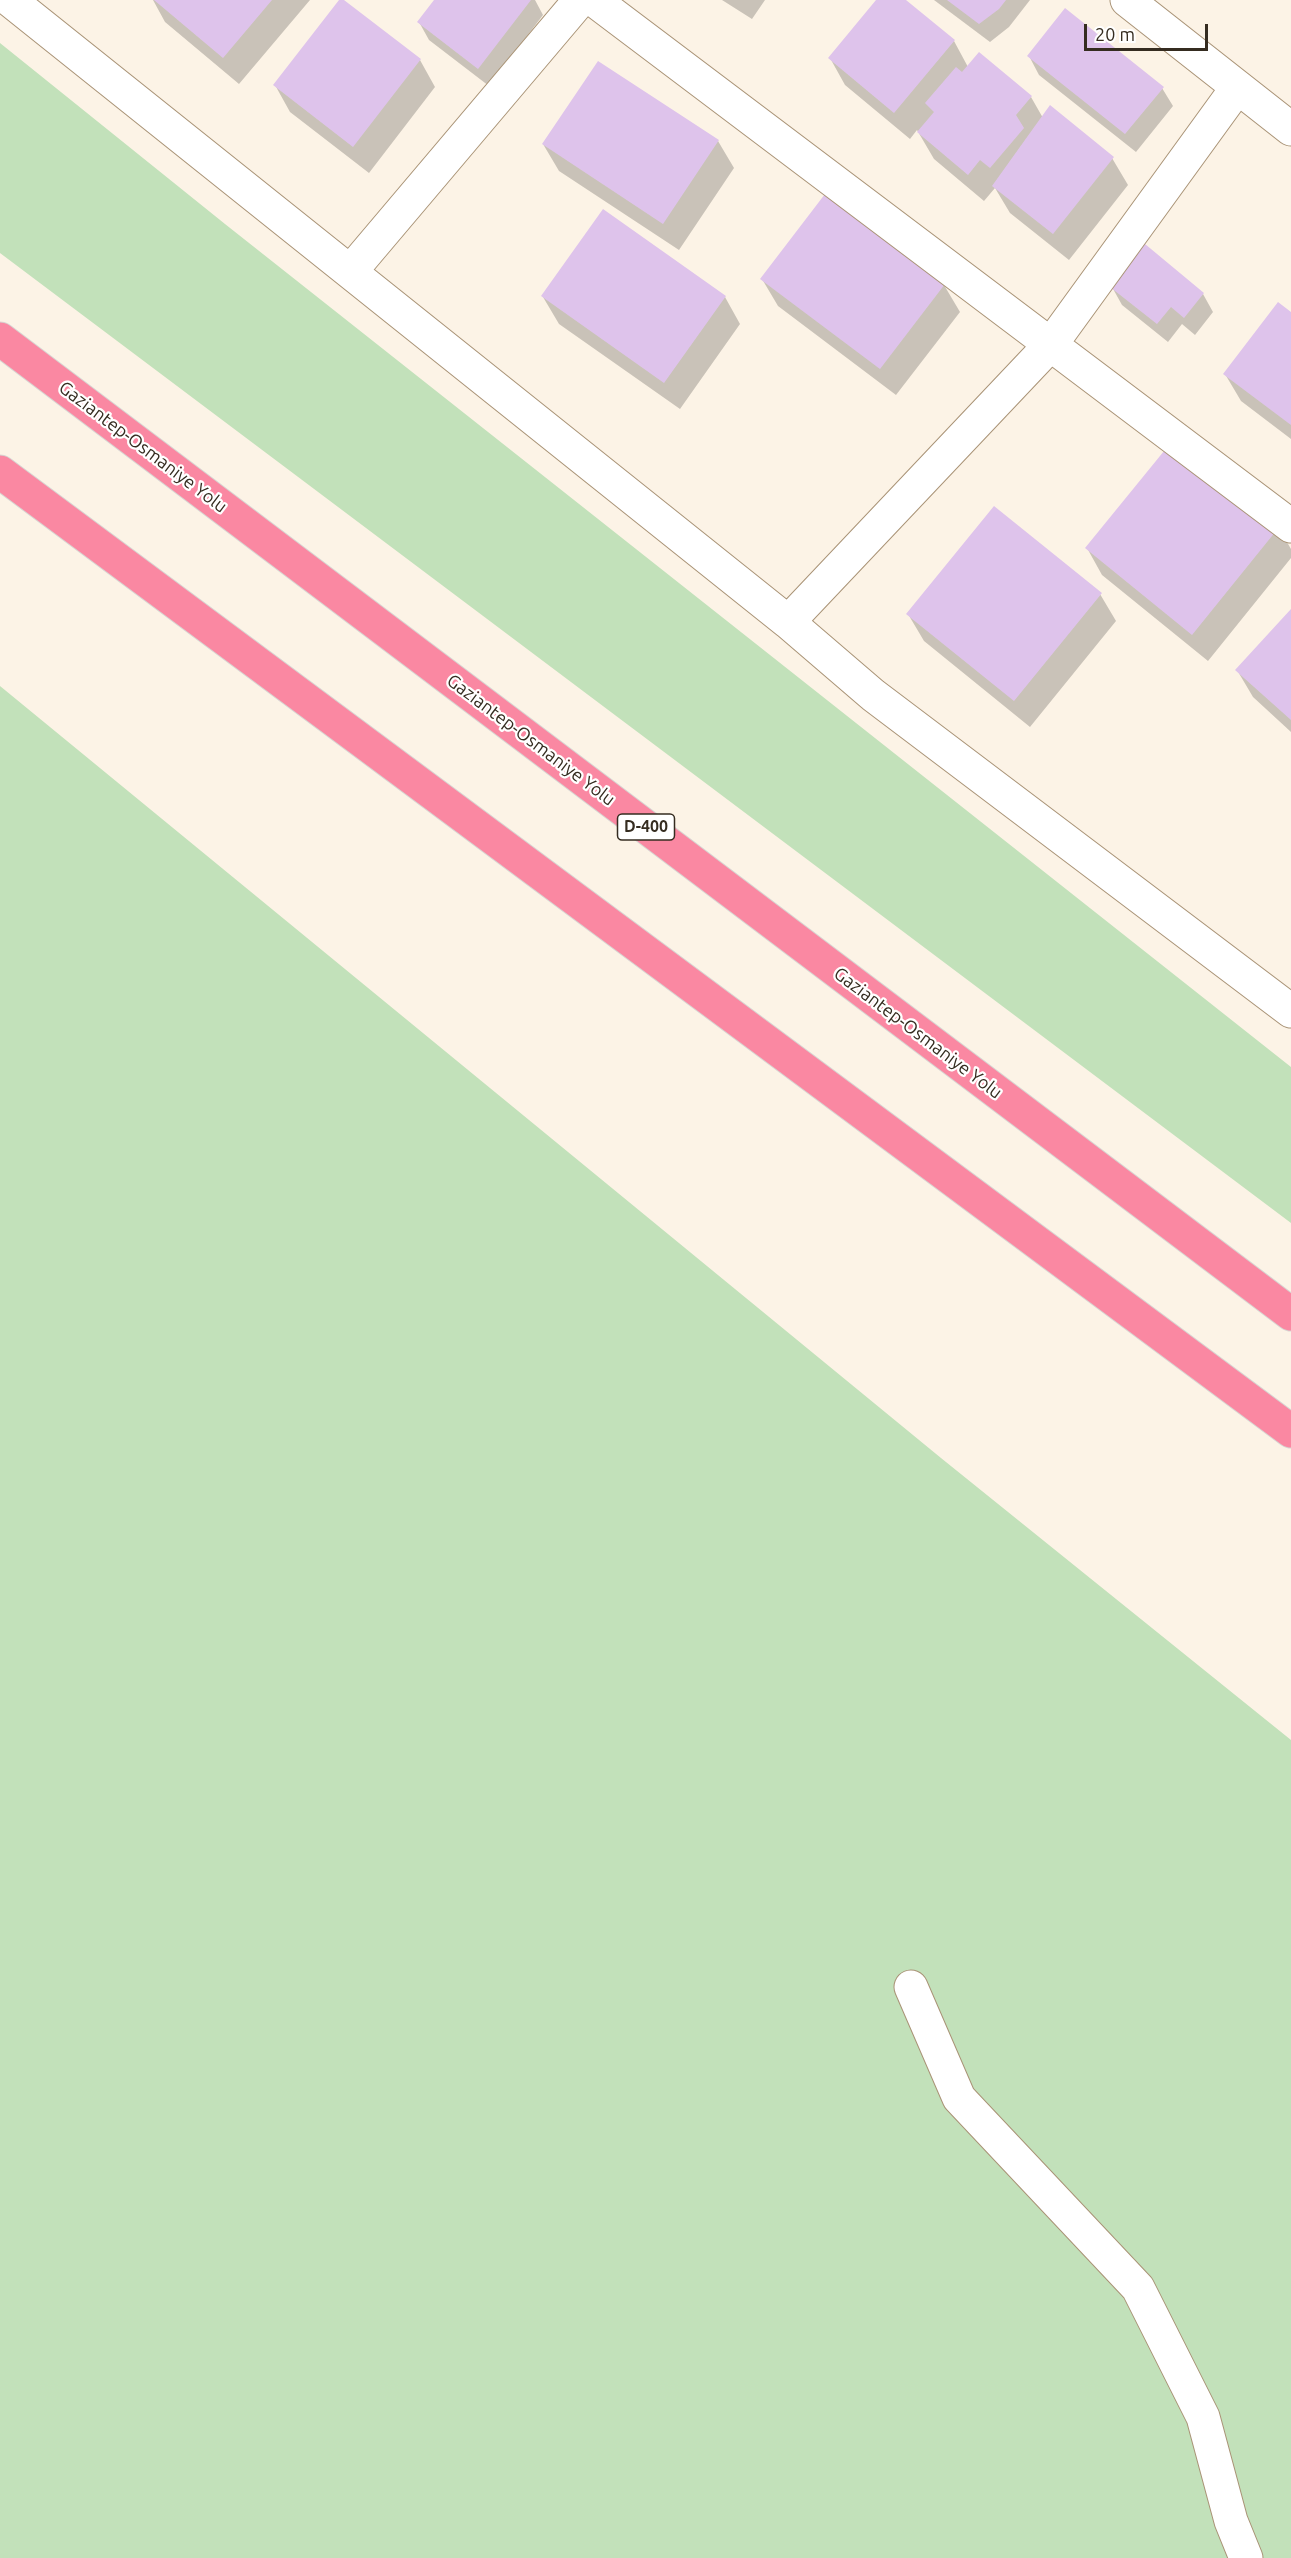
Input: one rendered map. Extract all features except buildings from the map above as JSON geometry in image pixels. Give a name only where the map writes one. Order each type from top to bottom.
[{"type":"highway","name":"Gaziantep-Osmaniye Yolu","points":[[0,339],[1291,1314]]},
{"type":"highway","points":[[0,472],[1291,1431]]},
{"type":"street","points":[[10,0],[788,622],[873,695],[1291,1011]]},
{"type":"street","points":[[350,272],[580,0]]},
{"type":"street","points":[[594,0],[1052,343],[1291,526]]},
{"type":"street","points":[[1127,0],[1291,129]]},
{"type":"street","points":[[788,622],[1052,343],[1237,88]]},
{"type":"street","points":[[910,1987],[959,2098],[1138,2288],[1203,2417],[1231,2521],[1246,2558]]},
{"type":"green space","points":[[0,43],[225,224],[1291,1067],[1291,1223],[0,253]]},
{"type":"green space","points":[[0,686],[941,1458],[1291,1740],[1291,2558],[0,2558]]}]
